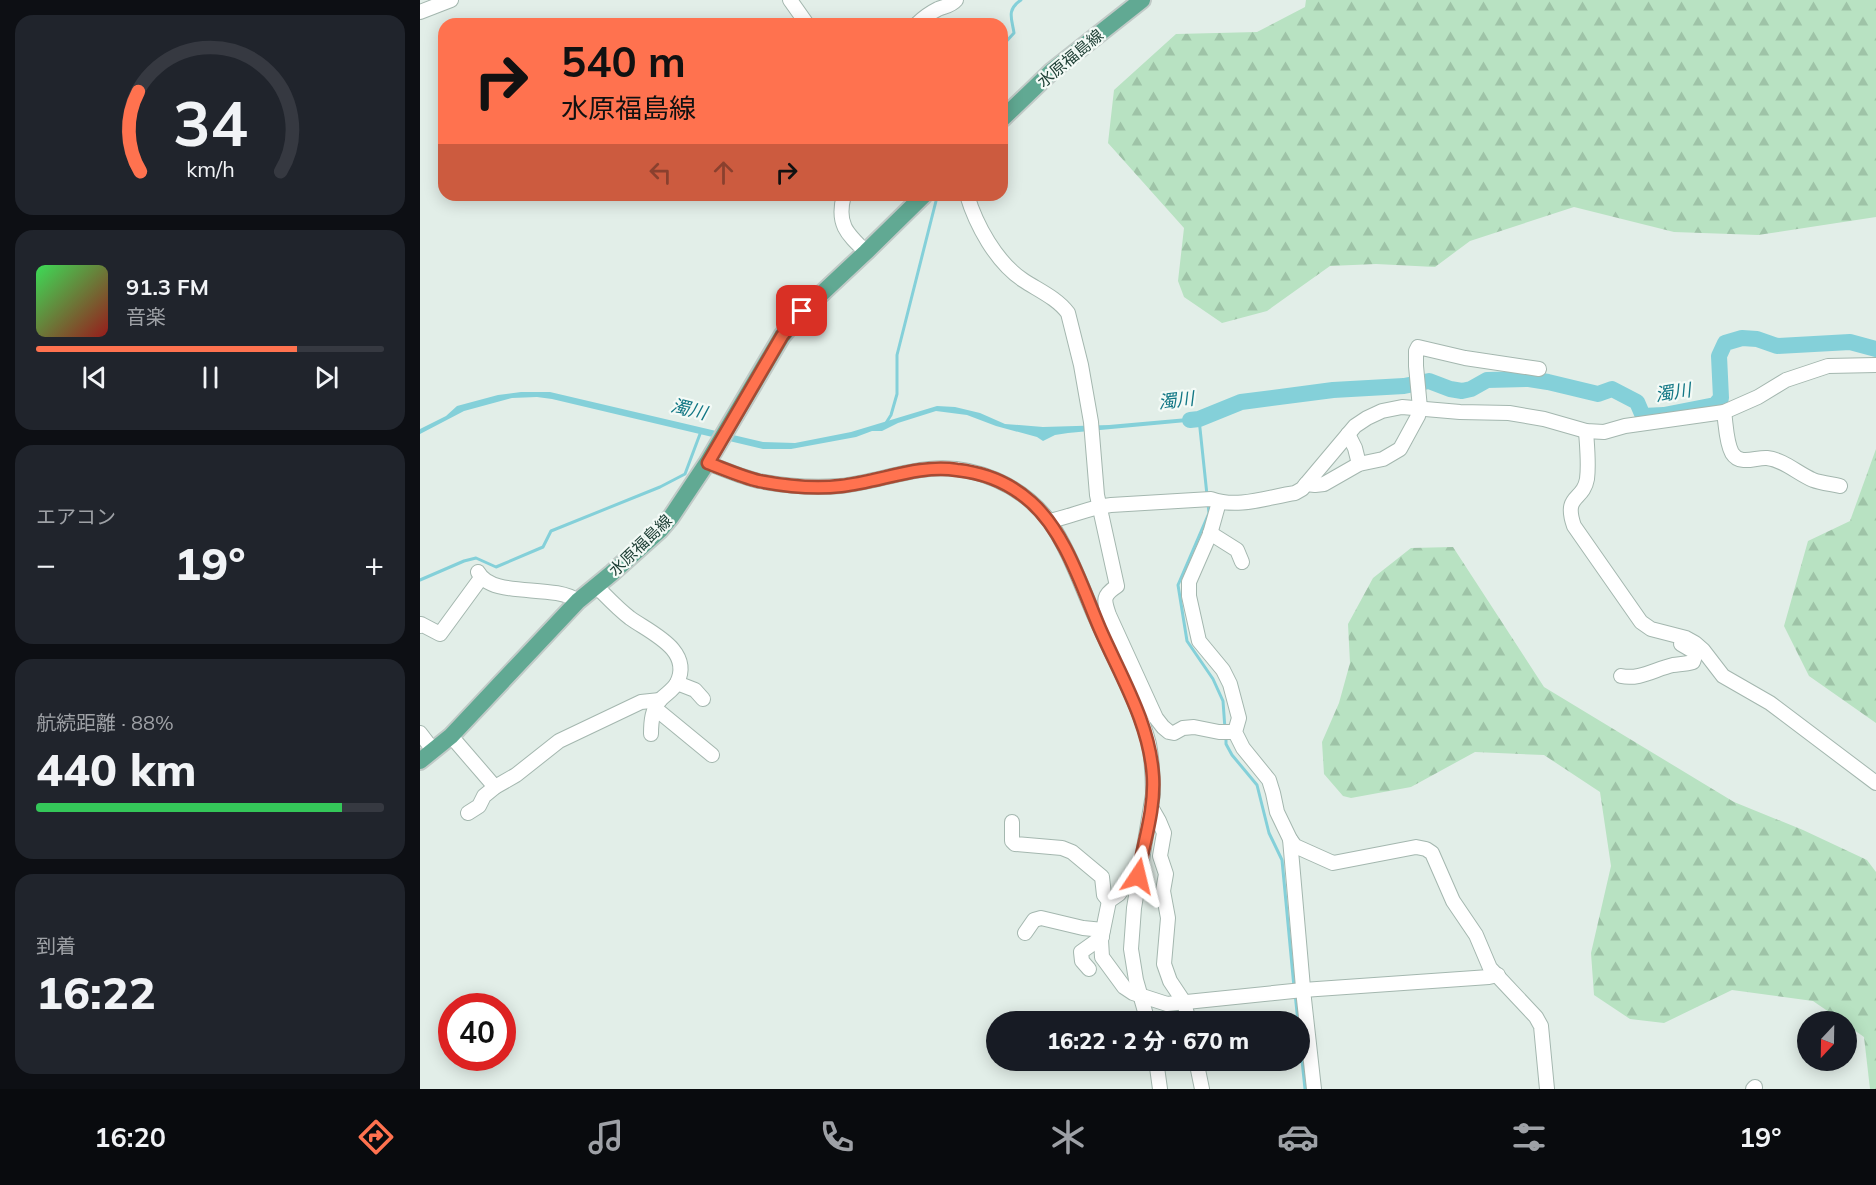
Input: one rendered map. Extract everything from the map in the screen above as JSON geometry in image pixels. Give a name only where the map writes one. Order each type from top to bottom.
[{"type":"main road","name":"水原福島線","points":[[1008,114],[1077,51],[1142,0]]},
{"type":"main road","name":"水原福島線","points":[[420,761],[452,736],[578,601],[660,530],[708,463],[782,336],[802,311],[918,201]]},
{"type":"street","points":[[420,12],[451,0]]},
{"type":"street","points":[[790,0],[803,18]]},
{"type":"street","points":[[923,18],[937,9],[953,4],[956,0]]},
{"type":"street","points":[[843,201],[842,224],[848,235],[866,252]]},
{"type":"street","points":[[969,201],[981,231],[990,246],[1020,278],[1063,306],[1068,313],[1081,365],[1093,437],[1099,506],[1104,518],[1117,586],[1104,601],[1156,718],[1167,730],[1174,732],[1194,727],[1228,732],[1269,780],[1277,812],[1295,846],[1333,863],[1416,847],[1432,853],[1453,902],[1476,935],[1491,968],[1536,1017],[1541,1026],[1546,1089]]},
{"type":"street","points":[[1306,484],[1324,484],[1359,464],[1383,459],[1400,449],[1420,408],[1416,351],[1418,347],[1466,358],[1539,369]]},
{"type":"street","points":[[1049,521],[1099,506],[1211,500],[1247,502],[1295,493],[1306,484],[1348,434],[1366,418],[1382,411],[1402,407],[1509,413],[1544,419],[1586,431],[1604,432],[1625,426],[1724,412],[1758,397],[1786,380],[1828,366],[1876,365]]},
{"type":"street","points":[[1724,412],[1730,447],[1738,459],[1778,460],[1810,479],[1840,486]]},
{"type":"street","points":[[1586,431],[1587,480],[1571,505],[1570,513],[1574,526],[1641,622],[1651,629],[1686,638],[1695,643],[1728,680],[1770,703],[1876,783]]},
{"type":"street","points":[[1348,434],[1359,464]]},
{"type":"street","points":[[708,463],[757,480],[810,486],[841,486],[931,469],[955,469],[980,474],[1008,484],[1031,501],[1049,521],[1066,552],[1136,706],[1149,750],[1153,777],[1151,807],[1138,876],[1131,948],[1136,980],[1145,1011]]},
{"type":"street","points":[[1211,500],[1210,533],[1189,582],[1189,596],[1199,641],[1223,670],[1230,684],[1239,718],[1228,732]]},
{"type":"street","points":[[1210,533],[1237,550],[1242,562]]},
{"type":"street","points":[[420,626],[421,624],[440,634],[480,575],[490,584],[540,590],[572,597],[578,601]]},
{"type":"street","points":[[596,586],[630,617],[667,642],[679,662],[681,671],[677,682],[658,705],[651,720],[651,734]]},
{"type":"street","points":[[1621,676],[1638,676],[1671,665],[1693,662],[1695,656],[1693,651],[1687,646],[1666,638],[1662,632]]},
{"type":"street","points":[[677,682],[695,690],[703,699]]},
{"type":"street","points":[[468,813],[479,806],[484,796],[495,787],[516,775],[559,741],[641,702],[658,705],[712,756]]},
{"type":"street","points":[[1149,750],[1167,730]]},
{"type":"street","points":[[420,733],[434,750]]},
{"type":"street","points":[[452,736],[495,787]]},
{"type":"street","points":[[1151,807],[1164,833],[1160,856],[1166,874],[1163,891],[1168,918],[1164,964],[1170,981],[1184,1002],[1186,1011]]},
{"type":"street","points":[[1012,822],[1012,842],[1015,844],[1062,848],[1072,852],[1098,872],[1102,876],[1104,896],[1109,901]]},
{"type":"street","points":[[1290,839],[1297,991],[1314,1089]]},
{"type":"street","points":[[1138,876],[1128,880],[1119,894],[1109,901],[1102,933],[1102,957],[1124,987],[1132,993],[1167,1004],[1498,975]]},
{"type":"street","points":[[1025,933],[1034,920],[1041,918],[1102,933]]},
{"type":"street","points":[[1089,969],[1082,962],[1081,952],[1102,933]]},
{"type":"street","points":[[1158,1071],[1160,1089]]},
{"type":"street","points":[[1198,1071],[1202,1089]]},
{"type":"green space","points":[[1306,0],[1876,0],[1876,217],[1758,235],[1674,232],[1574,207],[1470,241],[1435,267],[1376,264],[1330,266],[1267,311],[1222,323],[1184,297],[1178,281],[1184,228],[1108,143],[1114,90],[1176,34],[1257,32],[1305,7]]},
{"type":"green space","points":[[1876,449],[1876,723],[1809,676],[1784,626],[1808,541],[1850,521]]},
{"type":"green space","points":[[1453,547],[1544,687],[1734,802],[1803,830],[1867,860],[1876,872],[1876,1089],[1870,1089],[1864,1037],[1857,1032],[1857,1011],[1828,1011],[1813,1001],[1732,990],[1664,1023],[1630,1019],[1594,995],[1591,953],[1611,866],[1600,792],[1544,755],[1475,752],[1411,787],[1351,798],[1343,796],[1324,774],[1322,742],[1339,703],[1350,663],[1348,624],[1373,578],[1411,548]]},
{"type":"water","name":"濁川","points":[[550,392],[763,442],[795,443],[851,432],[937,406],[955,407],[980,413],[1005,424],[1043,427],[1109,425],[1212,414],[1197,421],[1068,433],[1055,435],[1043,441],[1037,437],[967,415],[936,411],[898,423],[882,431],[872,431],[856,437],[791,449],[763,449],[537,397],[512,398],[464,411],[420,434],[420,429],[446,416],[457,406],[498,395]]},
{"type":"waterway","points":[[1008,40],[1014,33],[1011,19],[1013,7],[1021,0]]},
{"type":"waterway","points":[[886,423],[891,415],[897,394],[897,355],[936,201]]},
{"type":"waterway","name":"濁川","points":[[1190,420],[1199,419],[1241,402],[1333,390],[1404,386],[1429,381],[1462,391],[1487,380],[1529,379],[1598,394],[1612,389],[1637,402],[1643,416],[1664,415],[1715,405],[1721,398],[1719,356],[1725,343],[1742,338],[1757,339],[1777,346],[1850,342],[1876,349]]},
{"type":"waterway","points":[[1199,419],[1207,495]]},
{"type":"waterway","points":[[420,580],[476,558],[496,567],[543,547],[551,531],[660,487],[685,474],[700,434]]},
{"type":"waterway","points":[[1208,504],[1209,513],[1178,585],[1187,641],[1213,679],[1223,701],[1225,729]]},
{"type":"waterway","points":[[1226,736],[1226,744],[1232,755],[1257,785],[1269,833],[1282,860],[1294,987]]},
{"type":"waterway","points":[[1295,993],[1297,1011]]},
{"type":"waterway","points":[[1303,1071],[1305,1089]]},
{"type":"route","points":[[802,311],[782,336],[708,463],[757,480],[810,486],[841,486],[931,469],[955,469],[980,474],[1008,484],[1031,501],[1049,521],[1066,552],[1136,706],[1149,744],[1153,794],[1138,876]]}]
